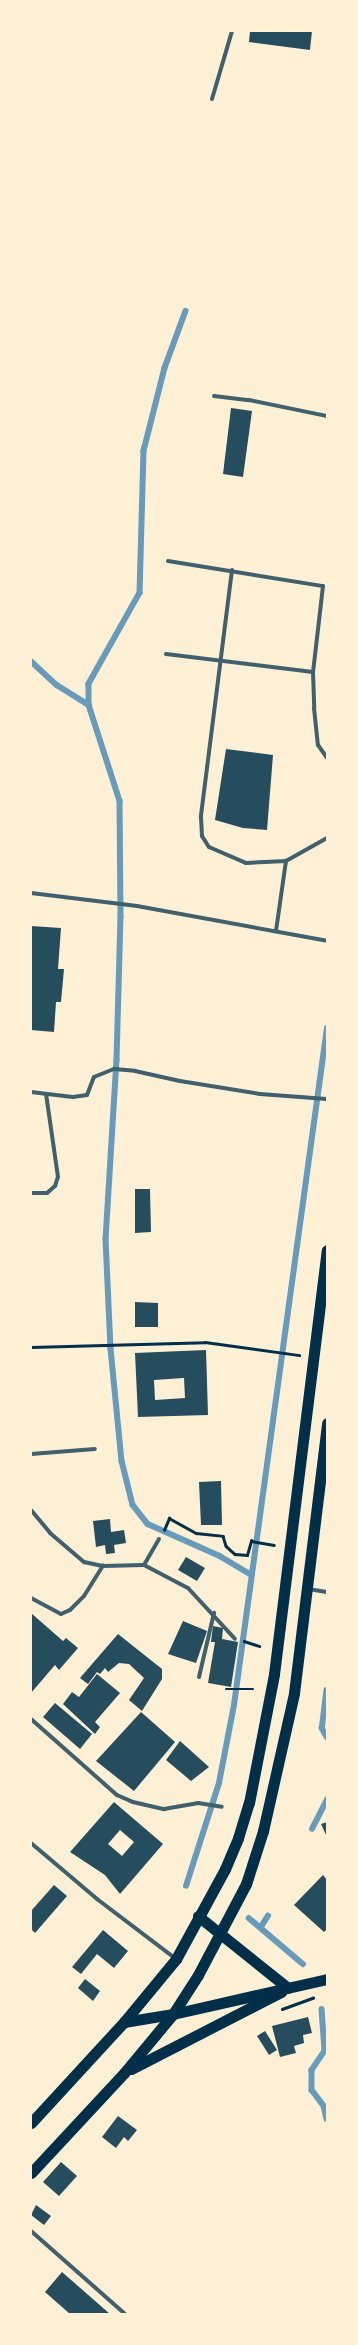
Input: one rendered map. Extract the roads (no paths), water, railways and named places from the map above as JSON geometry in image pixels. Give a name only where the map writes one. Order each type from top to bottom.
[{"type":"highway","points":[[31,2124],[124,2022],[176,1959],[198,1916],[225,1869],[238,1838],[257,1766],[274,1674],[327,1250]]},
{"type":"highway","points":[[31,2173],[124,2073],[173,2014],[198,1975],[246,1884],[265,1824],[294,1693],[327,1423]]},
{"type":"highway","points":[[198,1916],[221,1932],[288,1988]]},
{"type":"highway","points":[[124,2022],[173,2014],[327,1979]]},
{"type":"highway","points":[[124,2073],[288,1988]]},
{"type":"street","points":[[212,99],[232,31]]},
{"type":"street","points":[[214,396],[249,400],[327,416]]},
{"type":"street","points":[[168,561],[232,570],[323,586],[314,672],[318,745],[327,758]]},
{"type":"street","points":[[232,570],[223,661],[201,817],[202,836],[209,847],[246,863],[286,861],[327,838]]},
{"type":"street","points":[[166,654],[314,672]]},
{"type":"street","points":[[276,931],[286,861]]},
{"type":"street","points":[[31,893],[137,906],[327,941]]},
{"type":"street","points":[[31,1092],[73,1097],[87,1095],[94,1077],[114,1069],[135,1071],[180,1081],[260,1094],[327,1099]]},
{"type":"street","points":[[31,1193],[48,1192],[55,1186],[58,1178],[46,1094]]},
{"type":"street","points":[[31,1454],[94,1449]]},
{"type":"street","points":[[31,1510],[50,1533],[84,1562],[103,1566],[144,1565],[188,1588],[214,1614],[235,1639]]},
{"type":"street","points":[[144,1565],[159,1539]]},
{"type":"street","points":[[31,1598],[61,1614],[70,1610],[84,1596],[103,1566]]},
{"type":"street","points":[[307,1589],[327,1592]]},
{"type":"street","points":[[199,1677],[214,1614]]},
{"type":"street","points":[[31,1719],[117,1795],[133,1802],[164,1809],[198,1803],[222,1807]]},
{"type":"street","points":[[31,1843],[97,1899],[176,1959]]},
{"type":"street","points":[[31,2231],[125,2314]]},
{"type":"waterway","points":[[186,311],[165,368],[144,451],[140,593],[89,684],[89,705],[120,801],[121,917],[117,1060],[106,1239],[111,1349],[122,1461],[133,1505],[148,1524],[220,1556],[252,1575]]},
{"type":"waterway","points":[[31,661],[57,685],[89,705]]},
{"type":"waterway","points":[[186,1886],[219,1783],[234,1705],[327,1028]]},
{"type":"waterway","points":[[327,1690],[322,1728],[327,1737]]},
{"type":"waterway","points":[[312,1829],[327,1800]]},
{"type":"waterway","points":[[261,1927],[268,1916]]},
{"type":"waterway","points":[[249,1918],[303,1964]]},
{"type":"waterway","points":[[322,2009],[325,2051],[312,2070],[312,2090],[324,2106],[327,2119]]}]
